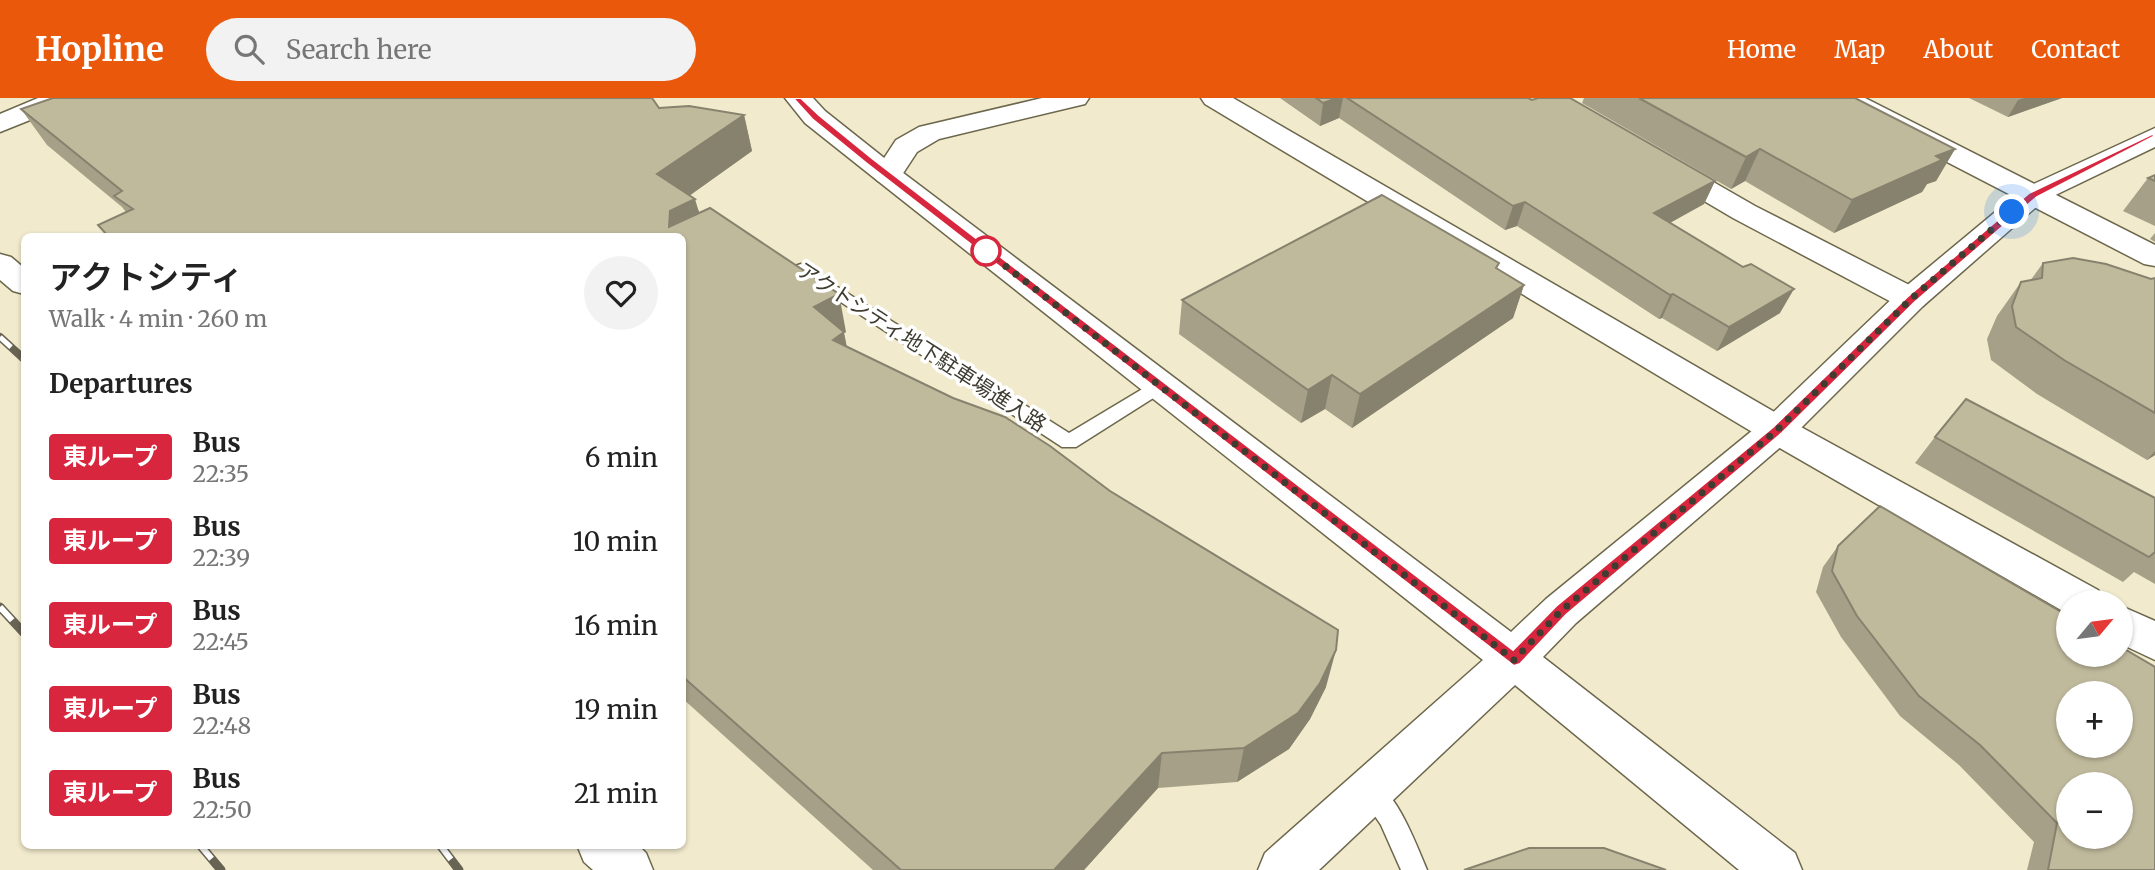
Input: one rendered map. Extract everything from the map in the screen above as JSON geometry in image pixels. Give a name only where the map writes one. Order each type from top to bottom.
[{"type":"street","points":[[0,124],[61,98]]},
{"type":"street","points":[[798,98],[816,117],[888,175],[1514,660],[1777,870]]},
{"type":"street","points":[[888,175],[905,146],[929,133],[1076,98]]},
{"type":"street","points":[[1214,98],[1777,430],[2062,590]]},
{"type":"street","points":[[1844,98],[2155,257]]},
{"type":"street","points":[[1283,870],[1514,660],[1561,611],[1777,430],[1911,299],[2033,195],[2155,136]]},
{"type":"street","points":[[1640,152],[1744,212],[1911,299]]},
{"type":"street","points":[[0,264],[21,282]]},
{"type":"street","points":[[2133,630],[2155,642]]},
{"type":"street","points":[[606,849],[628,870]]},
{"type":"lane","name":"アクトシティ地下駐車場進入路","points":[[783,257],[1069,442],[1160,386]]},
{"type":"lane","points":[[1370,791],[1390,817],[1414,870]]},
{"type":"building","points":[[53,98],[652,98],[659,108],[689,106],[744,115],[657,174],[695,199],[670,211],[669,227],[710,208],[839,294],[814,307],[844,332],[833,340],[953,398],[1005,417],[1050,446],[1110,491],[1338,630],[1336,650],[1320,683],[1298,713],[1244,748],[1162,753],[1054,870],[901,870],[686,680],[686,233],[105,233],[98,225],[133,209],[114,196],[122,191],[21,109]]},
{"type":"building","points":[[1316,98],[1337,98],[1323,103]]},
{"type":"building","points":[[1347,98],[1570,98],[1715,181],[1654,213],[1743,267],[1751,264],[1794,289],[1729,327],[1673,294],[1670,295],[1525,202],[1513,206]]},
{"type":"building","points":[[1639,98],[1855,98],[1955,149],[1936,156],[1942,160],[1852,200],[1760,149],[1746,157]]},
{"type":"building","points":[[1382,195],[1499,263],[1496,268],[1524,285],[1360,394],[1332,375],[1308,390],[1182,300]]},
{"type":"building","points":[[2073,258],[2155,278],[2155,413],[2064,360],[2016,327],[2012,306],[2021,282],[2042,278],[2043,263]]},
{"type":"building","points":[[1966,399],[2155,498],[2155,552],[2149,557],[1935,437]]},
{"type":"building","points":[[1880,506],[2056,609],[2056,667],[2133,667],[2133,654],[2155,667],[2155,870],[2048,870],[2056,828],[2056,849],[2133,849],[2133,772],[2056,772],[2056,822],[1980,745],[1919,696],[1857,616],[1832,571],[1838,546]]},
{"type":"building","points":[[1529,848],[1604,848],[1666,870],[1464,870]]},
{"type":"railway","points":[[0,337],[21,356]]},
{"type":"railway","points":[[0,607],[21,630]]},
{"type":"railway","points":[[203,849],[221,870]]},
{"type":"railway","points":[[443,849],[459,870]]},
{"type":"bus line","name":"東ループ","points":[[798,98],[816,117],[870,161],[1514,660],[1561,611],[1777,430],[1911,299],[2033,195],[2155,136]]},
{"type":"route","points":[[986,251],[1514,660],[1561,611],[1777,430],[1911,299],[2012,212]]}]
